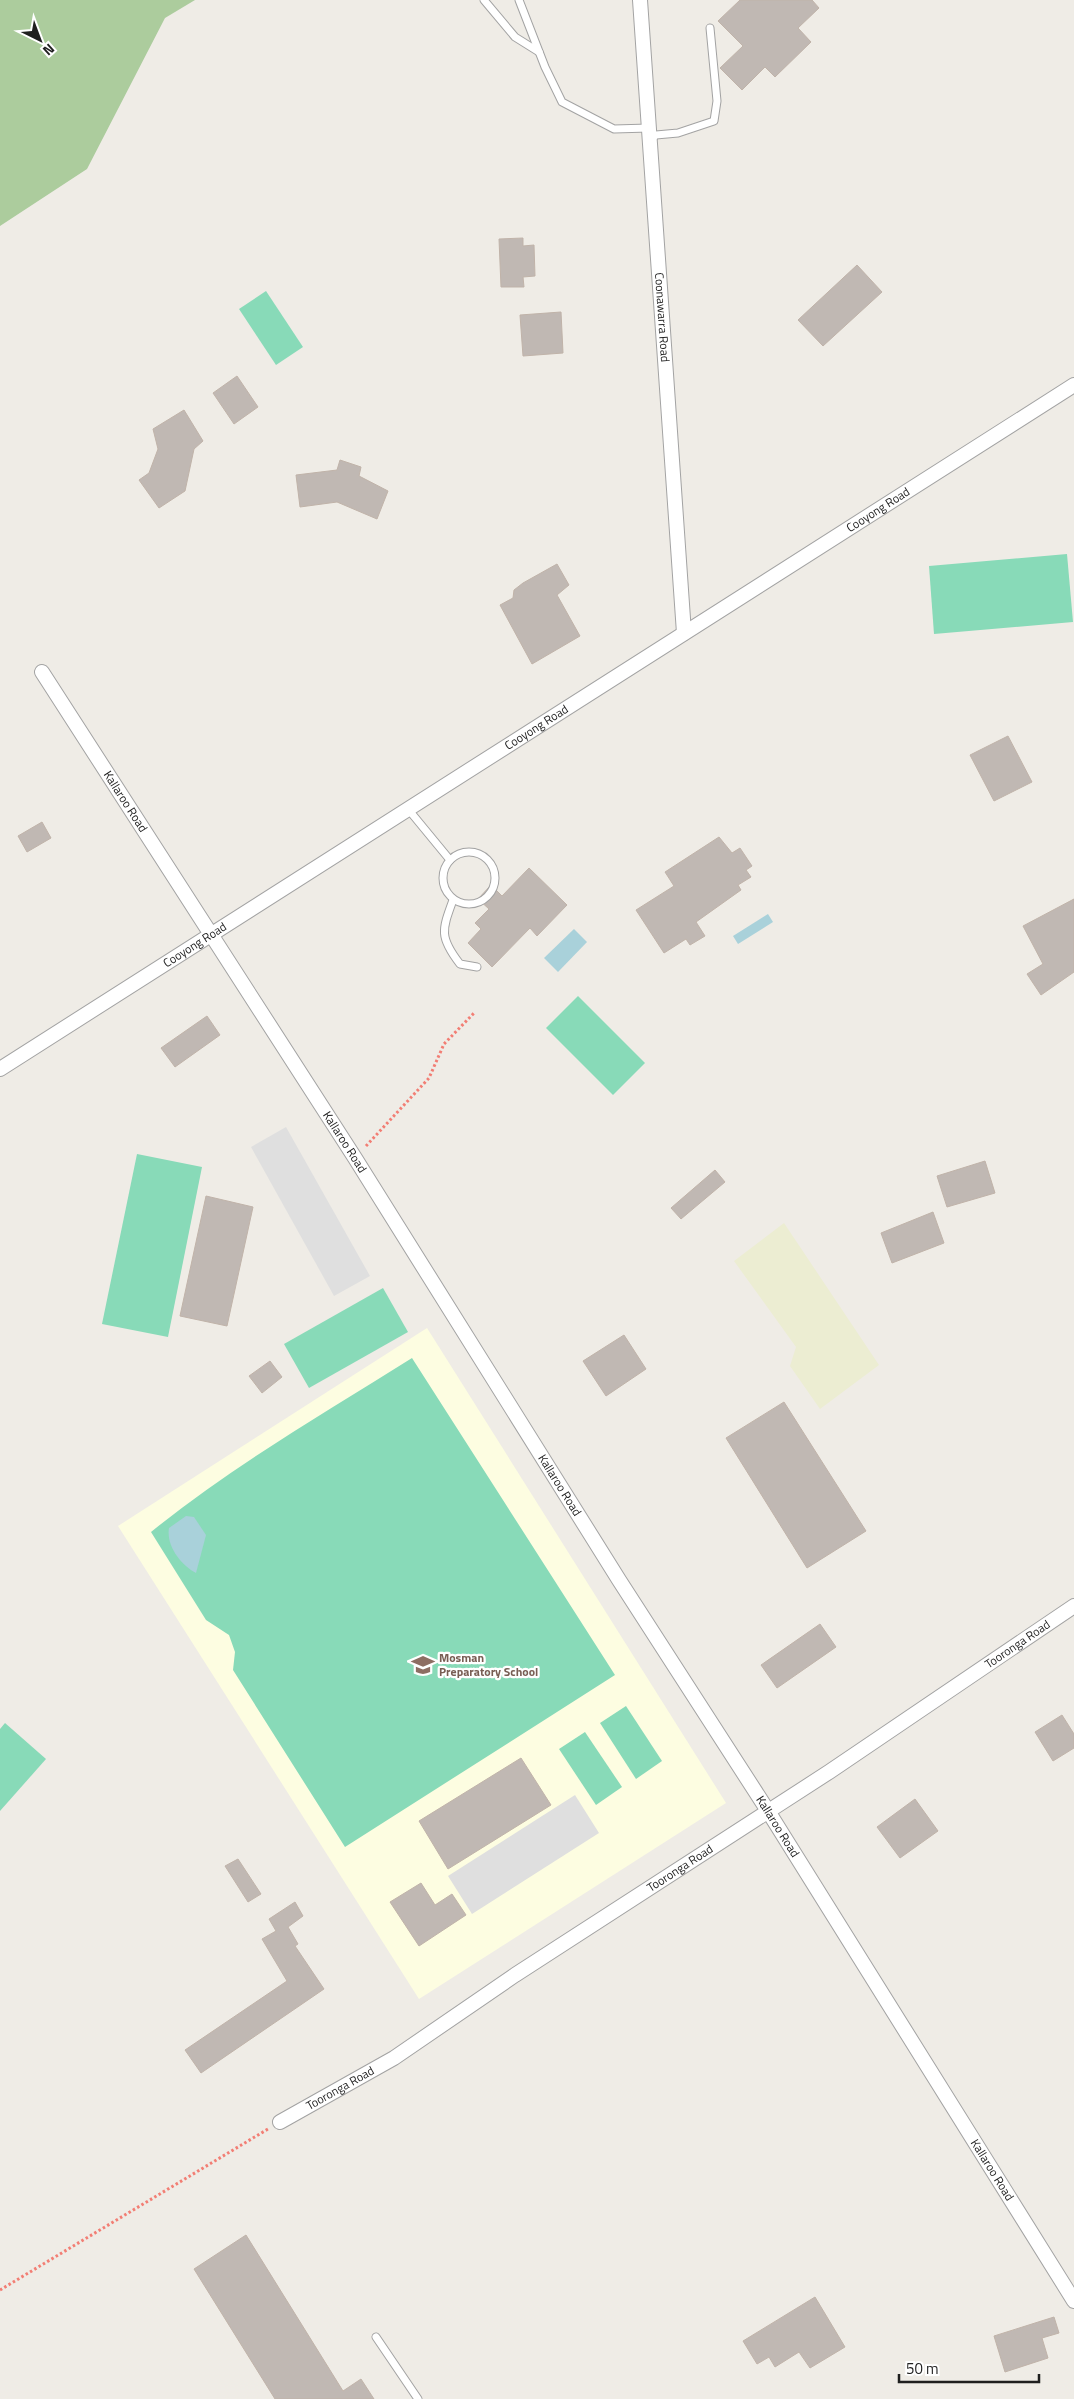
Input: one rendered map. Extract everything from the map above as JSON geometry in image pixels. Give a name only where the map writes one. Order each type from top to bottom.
[{"type":"street","name":"Coonawarra Road","points":[[640,0],[684,633]]},
{"type":"street","name":"Cooyong Road","points":[[0,1069],[1074,385]]},
{"type":"street","name":"Kallaroo Road","points":[[42,672],[355,1158],[614,1572],[768,1811],[1074,2300]]},
{"type":"street","name":"Tooronga Road","points":[[280,2122],[394,2058],[515,1975],[829,1772],[1074,1606]]},
{"type":"lane","points":[[484,0],[515,37],[539,53]]},
{"type":"lane","points":[[519,0],[539,53],[562,102],[614,129],[649,135],[678,133],[714,121],[718,101],[710,28]]},
{"type":"lane","points":[[408,809],[450,860]]},
{"type":"lane","points":[[471,852],[483,856],[490,862],[495,877],[492,891],[482,901],[465,905],[453,900],[444,888],[442,877],[450,860],[463,853],[471,852]]},
{"type":"lane","points":[[453,900],[443,932],[448,948],[460,964],[477,967]]},
{"type":"lane","points":[[376,2337],[418,2399]]},
{"type":"path","points":[[355,1158],[429,1078],[444,1044],[475,1012]]},
{"type":"path","points":[[0,2290],[280,2122]]},
{"type":"shaded area","points":[[286,1127],[370,1276],[334,1296],[251,1147]]},
{"type":"shaded area","points":[[784,1223],[879,1365],[820,1409],[790,1366],[796,1347],[734,1261]]},
{"type":"shaded area","name":"Mosman Preparatory School","points":[[427,1328],[726,1803],[419,1999],[118,1526]]},
{"type":"shaded area","points":[[575,1795],[599,1833],[472,1914],[448,1876]]},
{"type":"green space","points":[[0,0],[195,0],[165,18],[87,169],[0,226]]},
{"type":"green space","points":[[266,291],[303,347],[276,365],[239,309]]},
{"type":"green space","points":[[1067,554],[1073,622],[934,634],[929,566]]},
{"type":"green space","points":[[578,996],[645,1063],[613,1095],[546,1028]]},
{"type":"green space","points":[[137,1154],[202,1167],[168,1337],[102,1324]]},
{"type":"green space","points":[[383,1288],[408,1332],[309,1388],[284,1344]]},
{"type":"green space","points":[[412,1358],[615,1675],[345,1847],[233,1670],[235,1652],[229,1635],[206,1620],[151,1532],[213,1485],[246,1463]]},
{"type":"green space","points":[[626,1706],[662,1761],[636,1779],[600,1723]]},
{"type":"green space","points":[[5,1723],[46,1759],[0,1811],[0,1729]]},
{"type":"green space","points":[[585,1732],[622,1787],[596,1805],[559,1749]]},
{"type":"water","points":[[768,914],[773,922],[738,944],[733,936]]},
{"type":"water","points":[[574,929],[587,942],[558,972],[544,958]]},
{"type":"water","points":[[186,1516],[194,1517],[206,1535],[196,1573],[180,1560],[170,1542],[169,1528]]},
{"type":"building","points":[[740,0],[812,0],[819,8],[798,28],[811,42],[775,77],[765,67],[742,90],[720,68],[743,46],[718,21]]},
{"type":"building","points":[[523,238],[523,246],[534,245],[535,276],[523,277],[524,287],[501,287],[499,239]]},
{"type":"building","points":[[857,265],[882,292],[823,346],[798,320]]},
{"type":"building","points":[[561,312],[563,353],[523,356],[520,315]]},
{"type":"building","points":[[237,376],[258,407],[234,424],[213,393]]},
{"type":"building","points":[[184,410],[203,441],[194,449],[185,491],[159,508],[139,480],[149,473],[158,449],[153,429]]},
{"type":"building","points":[[340,460],[361,467],[359,476],[388,491],[377,519],[337,502],[300,507],[296,475],[337,470]]},
{"type":"building","points":[[557,564],[569,585],[557,595],[580,636],[532,664],[500,605],[513,598],[514,590],[523,583]]},
{"type":"building","points":[[1008,736],[1032,782],[994,801],[970,755]]},
{"type":"building","points":[[42,822],[51,838],[27,852],[18,836]]},
{"type":"building","points":[[719,837],[732,853],[740,848],[752,866],[746,870],[751,877],[738,885],[741,890],[696,922],[705,936],[690,945],[686,939],[664,953],[636,910],[674,886],[665,872]]},
{"type":"building","points":[[529,868],[567,905],[537,936],[530,928],[492,967],[468,943],[481,929],[475,923],[489,909],[478,899],[491,885],[502,896]]},
{"type":"building","points":[[1074,899],[1074,972],[1041,995],[1027,974],[1043,964],[1023,926]]},
{"type":"building","points":[[207,1016],[220,1035],[175,1067],[161,1048]]},
{"type":"building","points":[[985,1161],[995,1193],[947,1207],[937,1176]]},
{"type":"building","points":[[715,1170],[725,1182],[681,1219],[671,1208]]},
{"type":"building","points":[[206,1196],[253,1207],[227,1326],[180,1316]]},
{"type":"building","points":[[933,1212],[944,1243],[892,1263],[881,1233]]},
{"type":"building","points":[[624,1335],[646,1369],[606,1396],[583,1361]]},
{"type":"building","points":[[270,1361],[282,1377],[262,1393],[249,1376]]},
{"type":"building","points":[[784,1402],[866,1531],[807,1568],[726,1438]]},
{"type":"building","points":[[820,1624],[836,1647],[777,1688],[761,1665]]},
{"type":"building","points":[[1062,1715],[1074,1734],[1074,1748],[1053,1761],[1035,1732]]},
{"type":"building","points":[[521,1758],[551,1805],[448,1869],[419,1821]]},
{"type":"building","points":[[915,1799],[938,1831],[900,1858],[877,1827]]},
{"type":"building","points":[[238,1859],[261,1894],[248,1902],[225,1866]]},
{"type":"building","points":[[421,1883],[435,1905],[452,1894],[466,1915],[419,1946],[390,1902]]},
{"type":"building","points":[[295,1902],[303,1916],[288,1927],[298,1944],[295,1946],[324,1989],[201,2073],[185,2050],[287,1981],[262,1939],[276,1931],[269,1919]]},
{"type":"building","points":[[246,2235],[343,2391],[361,2379],[374,2399],[275,2399],[194,2269]]},
{"type":"building","points":[[815,2297],[845,2347],[810,2368],[799,2352],[775,2367],[769,2357],[757,2364],[743,2341]]},
{"type":"building","points":[[1054,2317],[1059,2333],[1042,2338],[1048,2358],[1005,2372],[994,2336]]},
{"type":"place","name":"Mosman Preparatory School","points":[[423,1665]]}]
